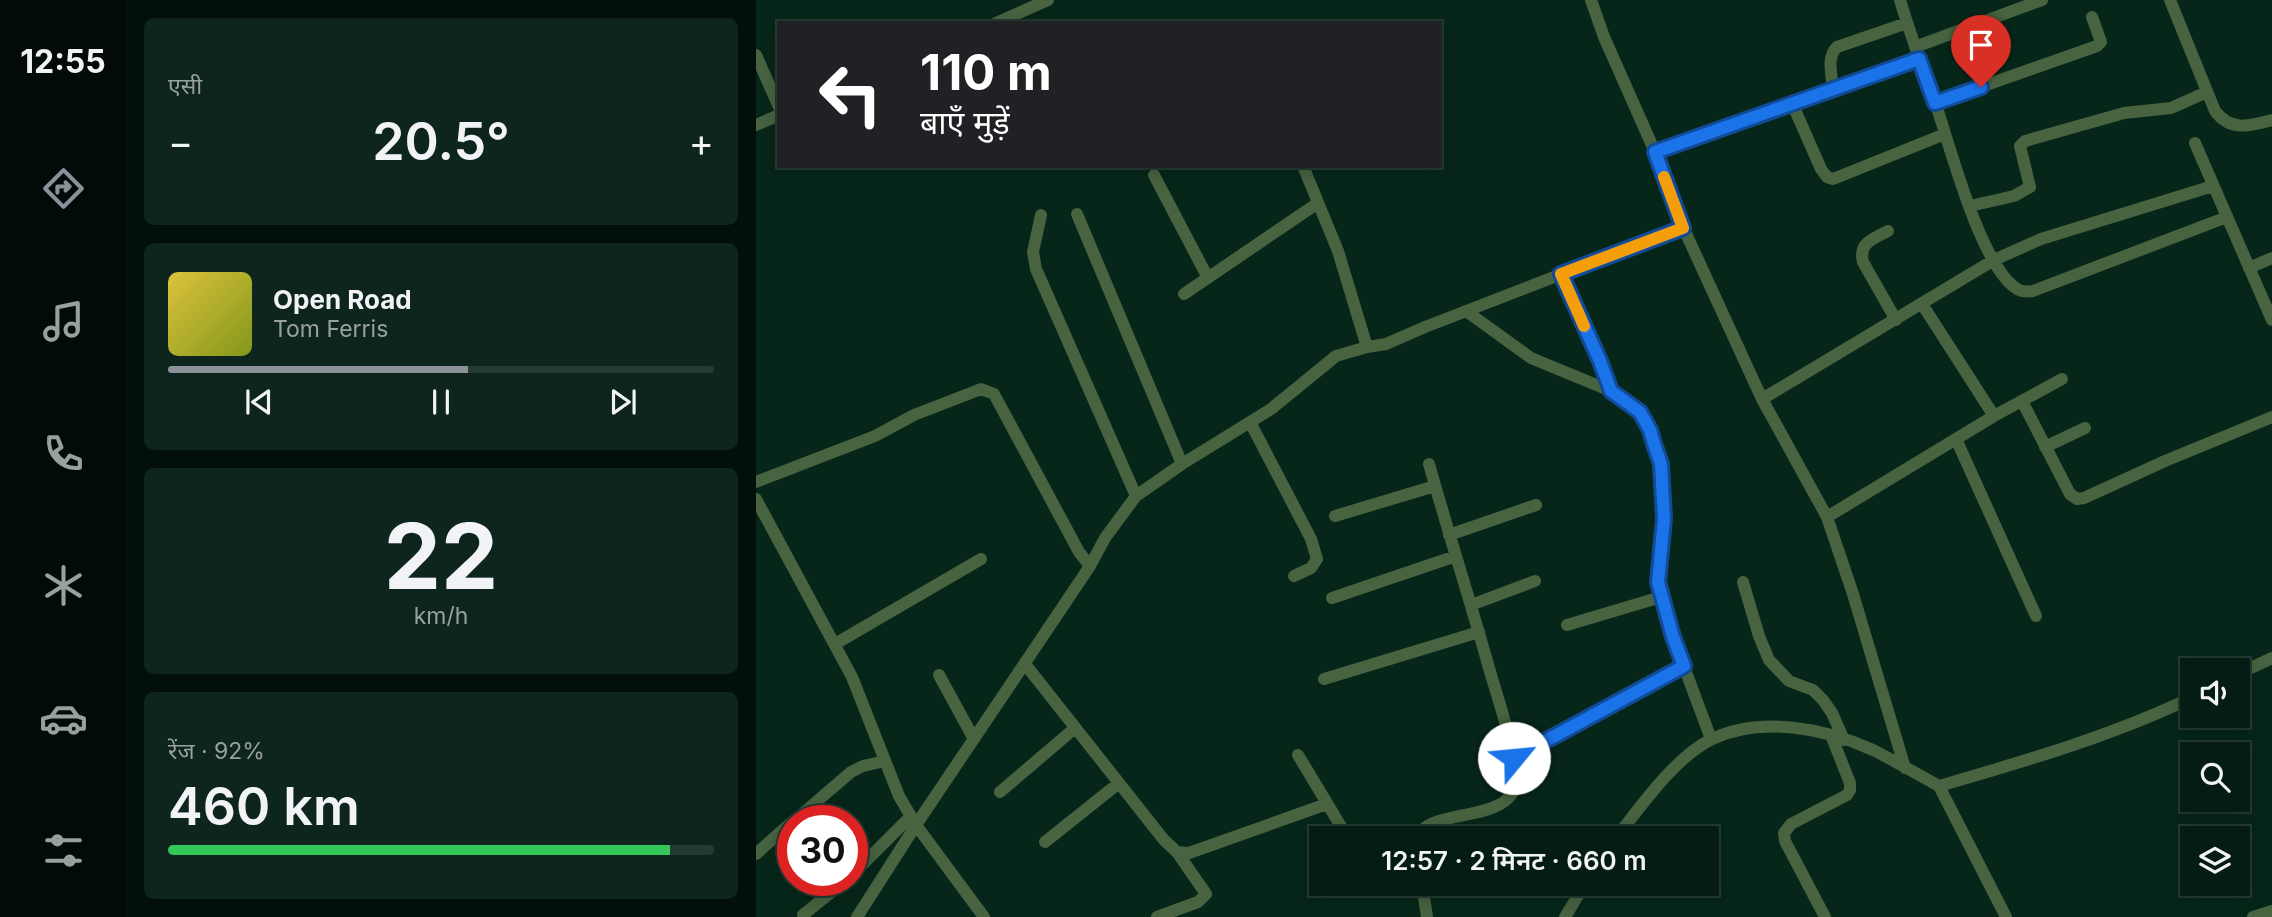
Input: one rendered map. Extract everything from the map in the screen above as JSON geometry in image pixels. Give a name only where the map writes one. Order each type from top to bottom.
[{"type":"street","points":[[1001,21],[1048,0]]},
{"type":"street","points":[[1591,0],[1604,37],[1655,152],[1683,228],[1762,399],[1827,517],[1905,768]]},
{"type":"street","points":[[1900,0],[1970,206],[1994,260],[2014,287],[2023,292],[2033,291],[2227,217]]},
{"type":"street","points":[[1655,152],[1833,89],[2042,0]]},
{"type":"street","points":[[2170,0],[2215,111],[2230,125],[2243,127],[2272,120]]},
{"type":"street","points":[[1935,103],[2097,46],[2101,38],[2092,17]]},
{"type":"street","points":[[1833,89],[1830,60],[1837,47],[1907,23]]},
{"type":"street","points":[[756,55],[777,102]]},
{"type":"street","points":[[1970,206],[2014,196],[2029,187],[2020,146],[2025,141],[2124,113],[2171,108],[2207,92]]},
{"type":"street","points":[[1791,103],[1821,169],[1826,177],[1833,179],[1945,134]]},
{"type":"street","points":[[756,125],[777,116]]},
{"type":"street","points":[[2195,143],[2272,320]]},
{"type":"street","points":[[1304,168],[1338,251],[1367,347]]},
{"type":"street","points":[[1154,175],[1208,278]]},
{"type":"street","points":[[1762,399],[1994,260],[2041,239],[2213,186]]},
{"type":"street","points":[[1184,294],[1318,203]]},
{"type":"street","points":[[1077,214],[1182,464]]},
{"type":"street","points":[[1041,215],[1033,251],[1036,269],[1136,496]]},
{"type":"street","points":[[857,917],[914,821],[974,739],[1090,566],[1105,538],[1136,496],[1271,409],[1336,356],[1386,344],[1683,228]]},
{"type":"street","points":[[1888,231],[1869,241],[1861,253],[1863,262],[1896,320]]},
{"type":"street","points":[[2249,268],[2272,258]]},
{"type":"street","points":[[1561,274],[1611,391]]},
{"type":"street","points":[[1922,304],[1994,416]]},
{"type":"street","points":[[1466,311],[1531,358],[1611,391],[1640,412],[1650,430],[1661,464],[1664,519],[1658,582],[1661,597],[1712,739]]},
{"type":"street","points":[[1827,517],[1994,416],[2062,379]]},
{"type":"street","points":[[756,482],[875,436],[914,415],[981,389],[989,391],[994,394],[1079,552],[1090,566]]},
{"type":"street","points":[[2022,401],[2070,494],[2077,499],[2272,417]]},
{"type":"street","points":[[1250,422],[1311,539],[1317,559],[1311,568],[1294,576]]},
{"type":"street","points":[[2045,447],[2085,428]]},
{"type":"street","points":[[1956,439],[2036,616]]},
{"type":"street","points":[[1427,826],[1502,804],[1515,789],[1517,780],[1514,758],[1479,632],[1429,464]]},
{"type":"street","points":[[1335,516],[1435,486]]},
{"type":"street","points":[[756,499],[852,677],[899,796],[984,917]]},
{"type":"street","points":[[1449,535],[1536,505]]},
{"type":"street","points":[[1332,598],[1456,556]]},
{"type":"street","points":[[835,644],[981,559]]},
{"type":"street","points":[[1471,605],[1535,581]]},
{"type":"street","points":[[1743,582],[1769,660],[1789,681],[1813,690],[1832,713],[1850,783],[1847,795],[1791,824],[1784,833],[1785,841],[1825,917]]},
{"type":"street","points":[[1567,625],[1661,597]]},
{"type":"street","points":[[1324,679],[1479,632]]},
{"type":"street","points":[[2250,669],[2271,660]]},
{"type":"street","points":[[1025,664],[1164,840],[1177,852],[1206,894],[1198,901],[1157,917]]},
{"type":"street","points":[[1514,758],[1684,666]]},
{"type":"street","points":[[939,674],[974,739]]},
{"type":"street","points":[[1939,786],[2053,752],[2180,703]]},
{"type":"street","points":[[1625,826],[1681,761],[1712,739],[1746,729],[1776,726],[1838,738],[1872,750],[1939,786],[2006,917]]},
{"type":"street","points":[[1000,792],[1076,728]]},
{"type":"street","points":[[1298,755],[1341,826]]},
{"type":"street","points":[[812,805],[852,772],[863,766],[885,761]]},
{"type":"street","points":[[1045,842],[1119,783]]},
{"type":"street","points":[[1177,852],[1189,853],[1327,804]]},
{"type":"street","points":[[868,861],[914,821]]},
{"type":"street","points":[[756,854],[777,835]]},
{"type":"street","points":[[803,915],[826,896]]},
{"type":"street","points":[[1424,896],[1427,917]]},
{"type":"street","points":[[1565,917],[1578,896]]},
{"type":"street","points":[[2253,917],[2272,911]]},
{"type":"slow traffic","points":[[1584,326],[1561,274],[1683,228],[1664,177]]},
{"type":"route","points":[[1514,758],[1684,666],[1658,582],[1664,519],[1661,464],[1650,430],[1640,412],[1611,391],[1561,274],[1683,228],[1655,152],[1919,59],[1935,103],[1981,87]]}]
